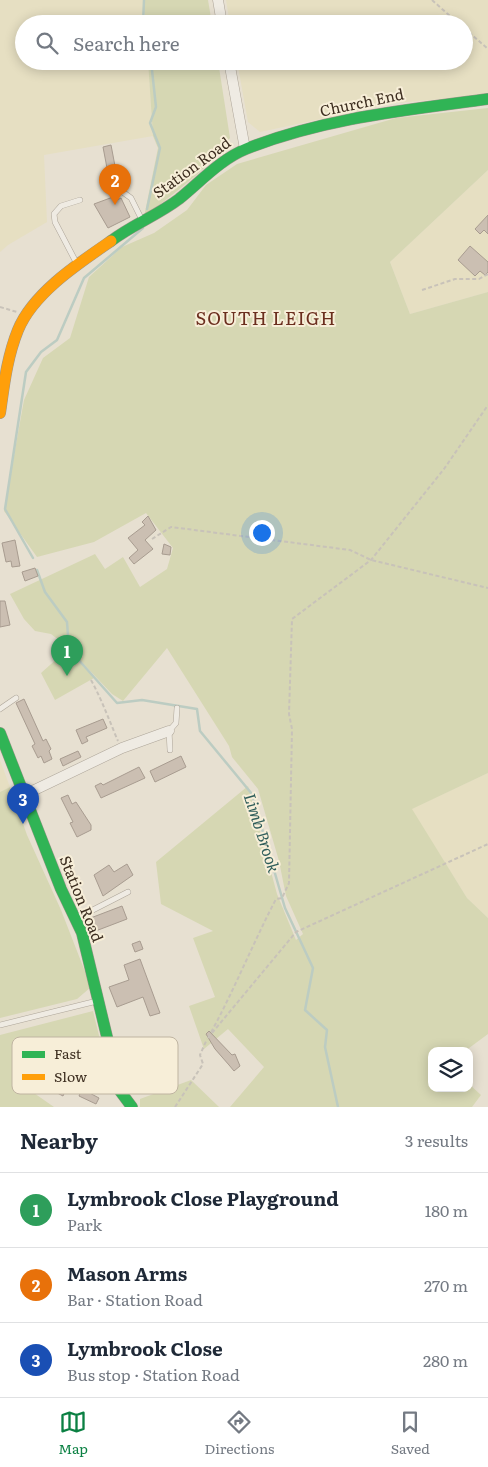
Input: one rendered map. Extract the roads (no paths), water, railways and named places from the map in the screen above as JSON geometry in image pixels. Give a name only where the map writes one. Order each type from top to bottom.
[{"type":"street","points":[[218,0],[220,15]]},
{"type":"street","points":[[231,70],[245,149]]},
{"type":"street","name":"Church End","points":[[245,149],[320,126],[381,113],[488,99]]},
{"type":"street","name":"Station Road","points":[[0,413],[8,362],[18,330],[26,314],[51,286],[77,264],[177,200],[229,158],[245,149]]},
{"type":"street","points":[[24,795],[122,748],[169,731]]},
{"type":"street","name":"Station Road","points":[[0,733],[57,880],[82,934],[108,1037]]},
{"type":"street","name":"Station Road","points":[[122,1094],[132,1107]]},
{"type":"lane","points":[[107,173],[113,185],[131,198],[142,221]]},
{"type":"lane","points":[[77,264],[55,222],[54,214],[61,206],[80,200]]},
{"type":"lane","points":[[0,709],[16,698]]},
{"type":"lane","points":[[170,750],[169,731],[176,723],[177,708]]},
{"type":"lane","points":[[74,917],[85,914],[128,892]]},
{"type":"lane","points":[[0,1025],[100,1001]]},
{"type":"waterway","name":"Limb Brook","points":[[143,15],[144,0]]},
{"type":"waterway","name":"Limb Brook","points":[[147,209],[160,148],[150,123],[156,107],[152,70]]},
{"type":"waterway","name":"Limb Brook","points":[[33,558],[5,509],[26,372],[41,352],[57,340],[84,278],[143,228]]},
{"type":"waterway","name":"Limb Brook","points":[[37,570],[45,592],[67,622],[69,649],[117,703],[142,700],[197,709],[200,731],[252,794],[285,908],[313,968],[305,1010],[327,1030],[325,1047],[338,1107]]},
{"type":"place","name":"Mason Arms","points":[[115,205]]},
{"type":"place","name":"Lymbrook Close Playground","points":[[67,676]]},
{"type":"place","name":"Lymbrook Close","points":[[23,824]]},
{"type":"district","name":"SOUTH LEIGH","points":[[266,319]]}]
